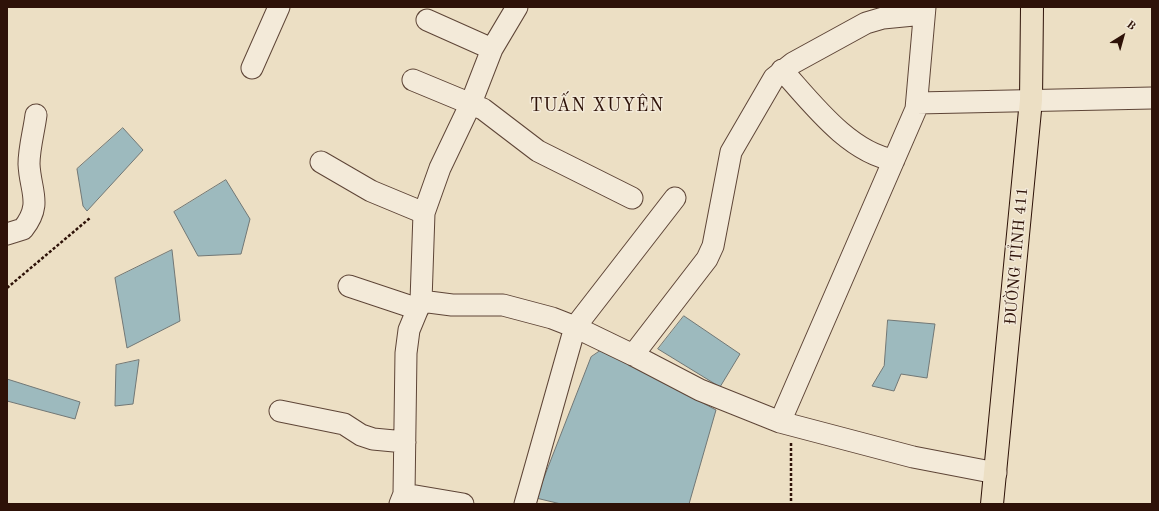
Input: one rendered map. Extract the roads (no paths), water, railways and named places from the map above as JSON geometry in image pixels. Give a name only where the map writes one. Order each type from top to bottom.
[{"type":"main road","name":"ĐƯỜNG TỈNH 411","points":[[992,504],[1031,100],[1032,7]]},
{"type":"street","points":[[252,68],[279,7]]},
{"type":"street","points":[[463,504],[402,499],[405,442],[406,353],[409,330],[419,305],[424,213],[440,168],[471,103],[492,49],[517,7]]},
{"type":"street","points":[[633,355],[708,259],[713,246],[731,152],[774,78],[782,70],[866,23],[924,10],[917,103],[785,423]]},
{"type":"street","points":[[427,20],[492,49]]},
{"type":"street","points":[[782,70],[847,138],[886,159],[894,160]]},
{"type":"street","points":[[413,80],[483,109],[538,151],[632,198]]},
{"type":"street","points":[[917,103],[1152,98]]},
{"type":"street","points":[[7,234],[23,229],[35,209],[36,200],[29,163],[36,115]]},
{"type":"street","points":[[321,162],[371,191],[424,213]]},
{"type":"street","points":[[525,504],[575,327],[676,198]]},
{"type":"street","points":[[349,286],[419,305],[503,305],[552,318],[575,327],[633,355],[700,390],[785,423],[913,457],[996,473]]},
{"type":"street","points":[[280,411],[344,424],[361,435],[373,439],[405,442]]},
{"type":"water","points":[[123,128],[143,150],[87,211],[83,206],[77,169]]},
{"type":"water","points":[[226,180],[250,219],[241,254],[198,256],[174,212]]},
{"type":"water","points":[[172,250],[180,321],[127,348],[115,278]]},
{"type":"water","points":[[684,316],[740,354],[720,387],[658,349]]},
{"type":"water","points":[[888,320],[935,324],[927,378],[901,374],[894,391],[872,386],[884,366]]},
{"type":"water","points":[[603,349],[716,410],[689,504],[561,504],[536,498],[591,357]]},
{"type":"water","points":[[139,360],[133,404],[115,406],[116,365]]},
{"type":"water","points":[[7,379],[80,402],[75,419],[7,401]]},
{"type":"district","name":"TUẤN XUYÊN","points":[[597,106]]}]
